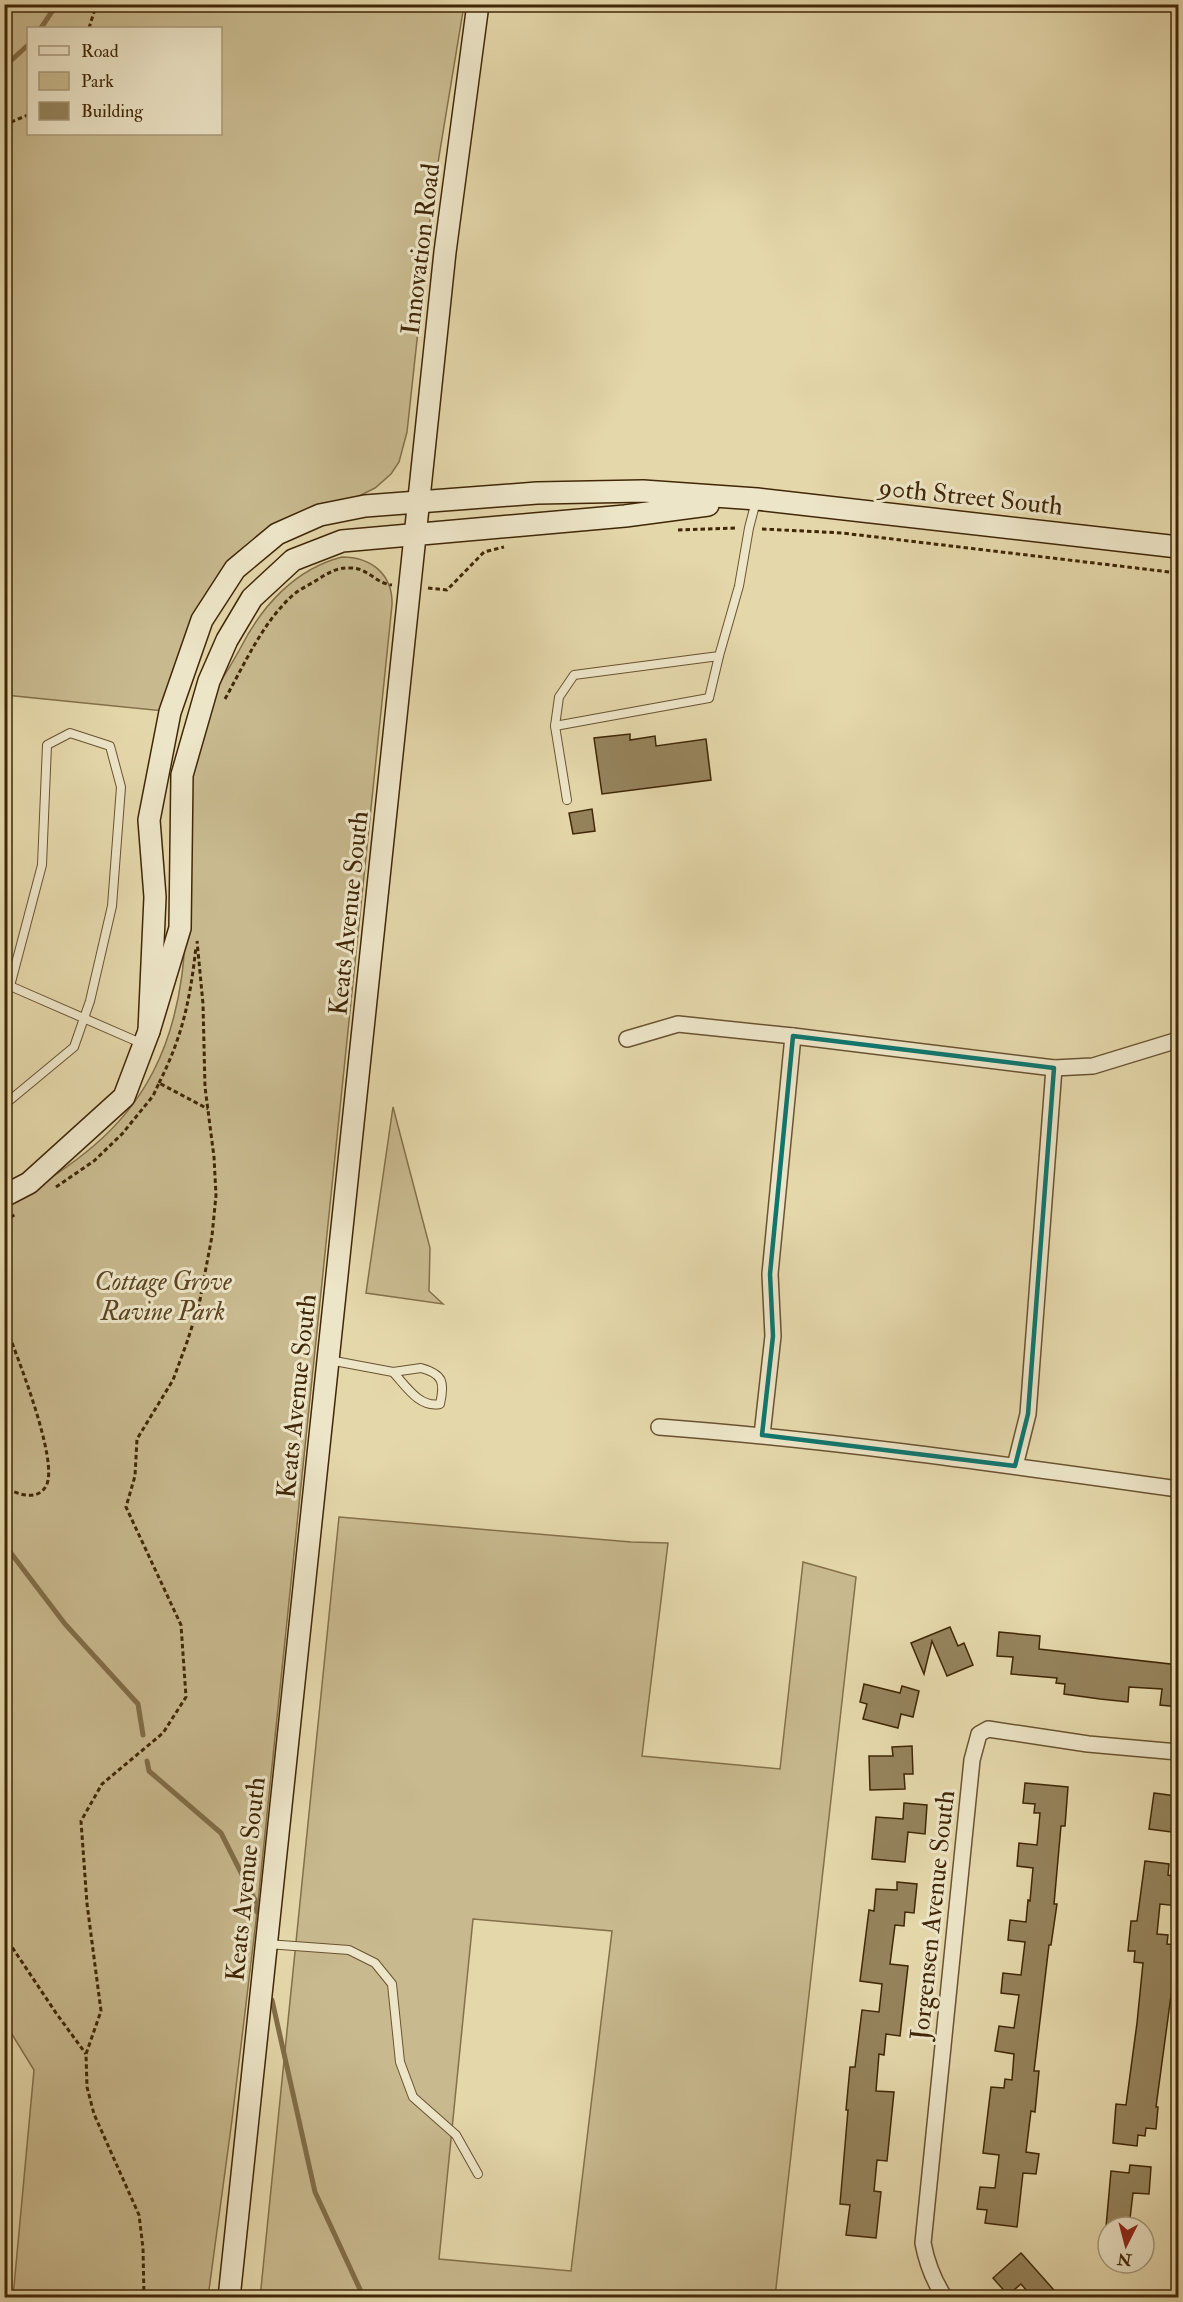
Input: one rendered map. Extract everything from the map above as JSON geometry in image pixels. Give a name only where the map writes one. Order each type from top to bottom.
[{"type":"street","name":"Innovation Road","points":[[420,500],[445,252],[478,4]]},
{"type":"street","name":"90th Street South","points":[[147,1038],[155,897],[149,820],[170,712],[202,620],[235,569],[277,534],[320,515],[365,506],[420,500],[537,493],[643,491],[757,499],[1179,547]]},
{"type":"street","name":"90th Street South","points":[[147,1038],[180,928],[182,775],[209,681],[227,640],[252,598],[293,560],[342,541],[625,516],[757,499]]},
{"type":"street","name":"Keats Avenue South","points":[[229,2298],[420,500]]},
{"type":"street","points":[[627,1039],[678,1024],[1054,1068],[1093,1066],[1179,1040]]},
{"type":"street","points":[[762,1435],[773,1336],[770,1274],[793,1036]]},
{"type":"street","points":[[4,1196],[28,1183],[124,1097],[147,1038]]},
{"type":"street","points":[[1015,1466],[1028,1414],[1054,1068]]},
{"type":"street","points":[[659,1427],[762,1435],[1179,1489]]},
{"type":"street","name":"Jorgensen Avenue South","points":[[945,2298],[928,2265],[923,2243],[972,1760],[979,1734],[988,1729],[1088,1744],[1179,1752]]},
{"type":"lane","points":[[555,726],[709,698],[739,586],[749,528],[757,499]]},
{"type":"lane","points":[[567,800],[555,726],[559,696],[574,675],[719,657]]},
{"type":"lane","points":[[4,995],[10,986],[42,865],[47,745],[70,733],[110,746],[121,787],[112,906],[90,1001],[74,1047],[4,1105]]},
{"type":"lane","points":[[10,986],[84,1017],[147,1038]]},
{"type":"lane","points":[[327,1359],[393,1372],[421,1368],[434,1372],[440,1378],[443,1390],[440,1404],[431,1406],[422,1402],[393,1372]]},
{"type":"lane","points":[[266,1944],[349,1950],[375,1963],[392,1984],[400,2062],[413,2097],[456,2135],[478,2174]]},
{"type":"path","points":[[89,27],[94,12],[101,4]]},
{"type":"path","points":[[4,125],[27,115]]},
{"type":"path","points":[[669,531],[749,528],[842,533],[1179,573]]},
{"type":"path","points":[[220,708],[264,629],[280,608],[295,593],[334,570],[348,567],[361,568],[380,584],[447,590],[484,552],[513,546]]},
{"type":"path","points":[[51,1191],[94,1161],[122,1134],[153,1096],[175,1052],[183,1027],[197,939],[203,1004],[205,1087],[214,1157],[216,1195],[206,1271],[187,1342],[173,1380],[137,1439],[135,1476],[126,1507],[181,1625],[186,1697],[163,1733],[102,1784],[81,1821],[87,1904],[101,2011],[86,2054],[87,2087],[94,2114],[138,2215],[143,2248],[144,2298]]},
{"type":"path","points":[[159,1083],[208,1109]]},
{"type":"path","points":[[4,1221],[23,1209]]},
{"type":"path","points":[[4,1322],[34,1407],[48,1456],[49,1475],[46,1487],[38,1494],[25,1496],[4,1487]]},
{"type":"path","points":[[4,1935],[86,2054]]},
{"type":"highlighted area","points":[[793,1036],[1054,1068],[1028,1414],[1015,1466],[762,1435],[773,1336],[770,1274]]},
{"type":"green space","points":[[5,5],[464,5],[433,193],[407,432],[399,462],[391,474],[375,488],[357,497],[328,504],[255,542],[164,711],[5,695]]},
{"type":"green space","name":"Cottage Grove Ravine Park","points":[[342,557],[362,560],[378,569],[389,584],[392,605],[256,1921],[208,2297],[13,2297],[34,2070],[5,2023],[5,1207],[69,1165],[107,1134],[124,1116],[153,1072],[169,1035],[179,996],[184,956],[191,795],[204,715],[249,632],[270,604],[282,591],[309,570]]},
{"type":"green space","points":[[393,1107],[430,1248],[429,1291],[443,1304],[366,1293]]},
{"type":"green space","points":[[339,1517],[631,1542],[668,1543],[642,1756],[780,1769],[803,1562],[856,1577],[775,2297],[260,2298]],"holes":[[[473,1919],[612,1931],[571,2271],[439,2259]]]},
{"type":"building","points":[[630,734],[630,740],[655,736],[656,746],[706,739],[711,780],[602,794],[594,738]]},
{"type":"building","points":[[592,809],[595,831],[573,834],[569,813]]},
{"type":"building","points":[[950,1627],[958,1646],[964,1643],[973,1665],[947,1676],[932,1641],[924,1674],[911,1643]]},
{"type":"building","points":[[999,1632],[1040,1636],[1039,1649],[1179,1665],[1179,1707],[1160,1705],[1162,1689],[1129,1687],[1128,1702],[1064,1694],[1065,1684],[1056,1683],[1057,1678],[1011,1674],[1013,1657],[997,1656]]},
{"type":"building","points":[[864,1684],[900,1693],[902,1686],[919,1691],[913,1717],[901,1714],[898,1728],[863,1719],[867,1704],[860,1702]]},
{"type":"building","points":[[912,1746],[913,1774],[904,1774],[905,1789],[870,1790],[869,1756],[893,1756],[892,1747]]},
{"type":"building","points":[[1025,1783],[1068,1787],[1065,1826],[1061,1826],[1054,1904],[1057,1904],[1051,1945],[1049,1945],[1034,2071],[1039,2071],[1035,2112],[1031,2111],[1026,2152],[1039,2154],[1036,2174],[1023,2173],[1017,2227],[985,2223],[987,2210],[977,2209],[980,2187],[995,2188],[999,2155],[983,2153],[991,2087],[1004,2088],[1005,2079],[1012,2080],[1014,2054],[995,2051],[999,2026],[1014,2028],[1019,1995],[1001,1993],[1003,1973],[1021,1975],[1025,1942],[1008,1940],[1010,1920],[1026,1922],[1028,1900],[1030,1901],[1033,1868],[1017,1866],[1019,1843],[1037,1845],[1040,1813],[1034,1813],[1035,1804],[1023,1803]]},
{"type":"building","points":[[1154,1793],[1176,1796],[1175,1806],[1179,1807],[1179,1833],[1149,1829]]},
{"type":"building","points":[[904,1803],[927,1805],[925,1834],[908,1832],[905,1862],[872,1859],[876,1817],[903,1819]]},
{"type":"building","points":[[1145,1861],[1169,1864],[1168,1875],[1174,1876],[1173,1884],[1179,1885],[1179,1906],[1160,1904],[1157,1934],[1168,1935],[1167,1944],[1177,1945],[1156,2107],[1158,2107],[1156,2129],[1146,2128],[1145,2136],[1138,2135],[1137,2146],[1113,2143],[1116,2104],[1126,2105],[1137,2023],[1143,1963],[1134,1962],[1135,1951],[1128,1951],[1131,1921],[1137,1921]]},
{"type":"building","points":[[897,1882],[917,1884],[914,1913],[905,1912],[904,1926],[895,1925],[890,1964],[908,1966],[900,2036],[886,2034],[884,2055],[879,2054],[876,2091],[894,2092],[887,2161],[877,2160],[874,2191],[881,2192],[876,2238],[846,2235],[850,2205],[840,2204],[850,2067],[855,2067],[862,2010],[879,2012],[882,1984],[860,1981],[869,1910],[874,1911],[876,1889],[897,1890]]},
{"type":"building","points":[[1130,2165],[1151,2167],[1149,2194],[1133,2193],[1130,2215],[1107,2215],[1111,2171],[1129,2173]]},
{"type":"building","points":[[1021,2253],[1061,2298],[1033,2298],[1021,2284],[1008,2295],[993,2278]]},
{"type":"waterway","points":[[42,27],[57,4]]},
{"type":"waterway","points":[[4,67],[27,46]]},
{"type":"waterway","points":[[4,1544],[65,1624],[138,1704],[143,1735]]},
{"type":"waterway","points":[[147,1761],[149,1771],[221,1833],[255,1900],[257,1912]]},
{"type":"waterway","points":[[272,2000],[315,2192],[364,2298]]}]
